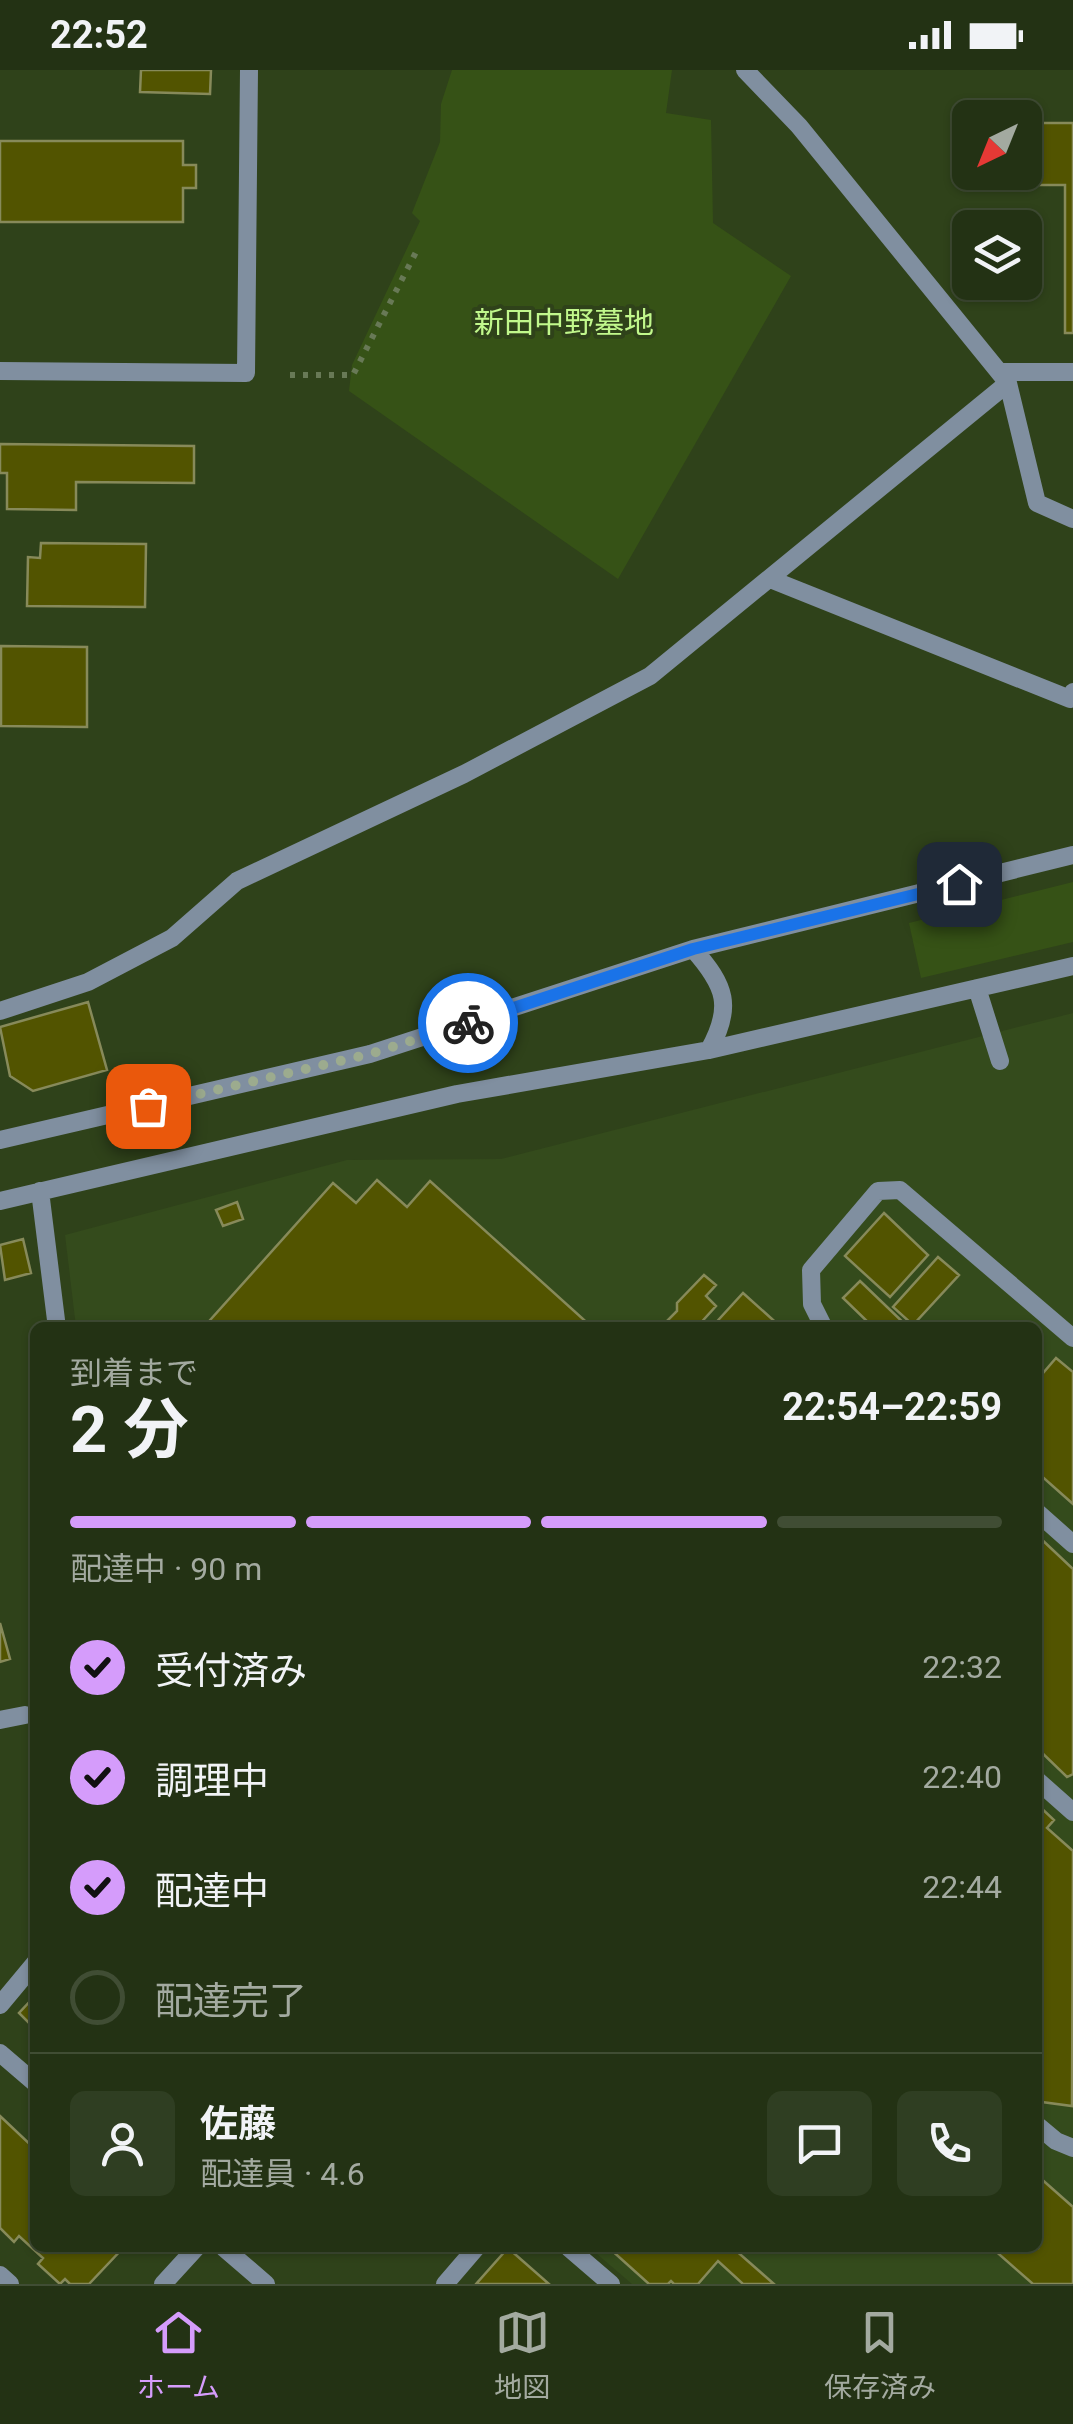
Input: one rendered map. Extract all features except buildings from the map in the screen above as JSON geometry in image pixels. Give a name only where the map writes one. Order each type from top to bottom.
[{"type":"street","points":[[0,371],[246,374],[248,70]]},
{"type":"street","points":[[745,70],[799,126],[1003,378],[1036,503],[1073,520]]},
{"type":"street","points":[[0,1011],[88,982],[172,938],[237,881],[464,774],[650,676],[770,579],[1003,378],[1073,372]]},
{"type":"street","points":[[770,579],[1070,700],[1073,692]]},
{"type":"street","points":[[0,1140],[370,1054],[693,949],[1073,856]]},
{"type":"street","points":[[693,949],[720,986],[726,1009],[722,1027],[709,1050]]},
{"type":"street","points":[[0,1201],[458,1094],[709,1050],[1073,966]]},
{"type":"street","points":[[977,988],[1000,1061]]},
{"type":"street","points":[[821,1322],[812,1304],[811,1270],[878,1191],[900,1190],[1073,1338]]},
{"type":"street","points":[[40,1191],[57,1322]]},
{"type":"street","points":[[1042,1517],[1073,1544]]},
{"type":"street","points":[[0,1720],[25,1715]]},
{"type":"street","points":[[1042,1785],[1073,1812]]},
{"type":"street","points":[[0,2005],[30,1969]]},
{"type":"street","points":[[0,2052],[30,2079]]},
{"type":"street","points":[[1042,2130],[1056,2142],[1073,2148]]},
{"type":"street","points":[[163,2284],[192,2252]]},
{"type":"street","points":[[229,2252],[266,2284]]},
{"type":"street","points":[[445,2284],[473,2252]]},
{"type":"street","points":[[574,2252],[611,2284]]},
{"type":"street","points":[[0,2275],[10,2284]]},
{"type":"path","points":[[290,375],[354,375],[416,252]]},
{"type":"shaded area","points":[[1073,1013],[1073,2284],[632,2284],[595,2252],[1042,2252],[1042,1322],[75,1322],[65,1235],[347,1160],[501,1159]]},
{"type":"green space","name":"新田中野墓地","points":[[452,70],[672,70],[666,113],[711,120],[713,223],[791,276],[618,579],[349,391],[352,365],[420,221],[412,213],[440,142],[441,104]]},
{"type":"green space","points":[[1073,882],[1073,942],[921,978],[909,923]]},
{"type":"way so far","points":[[148,1106],[370,1054],[468,1023]]},
{"type":"route","points":[[468,1023],[693,949],[959,884]]}]
